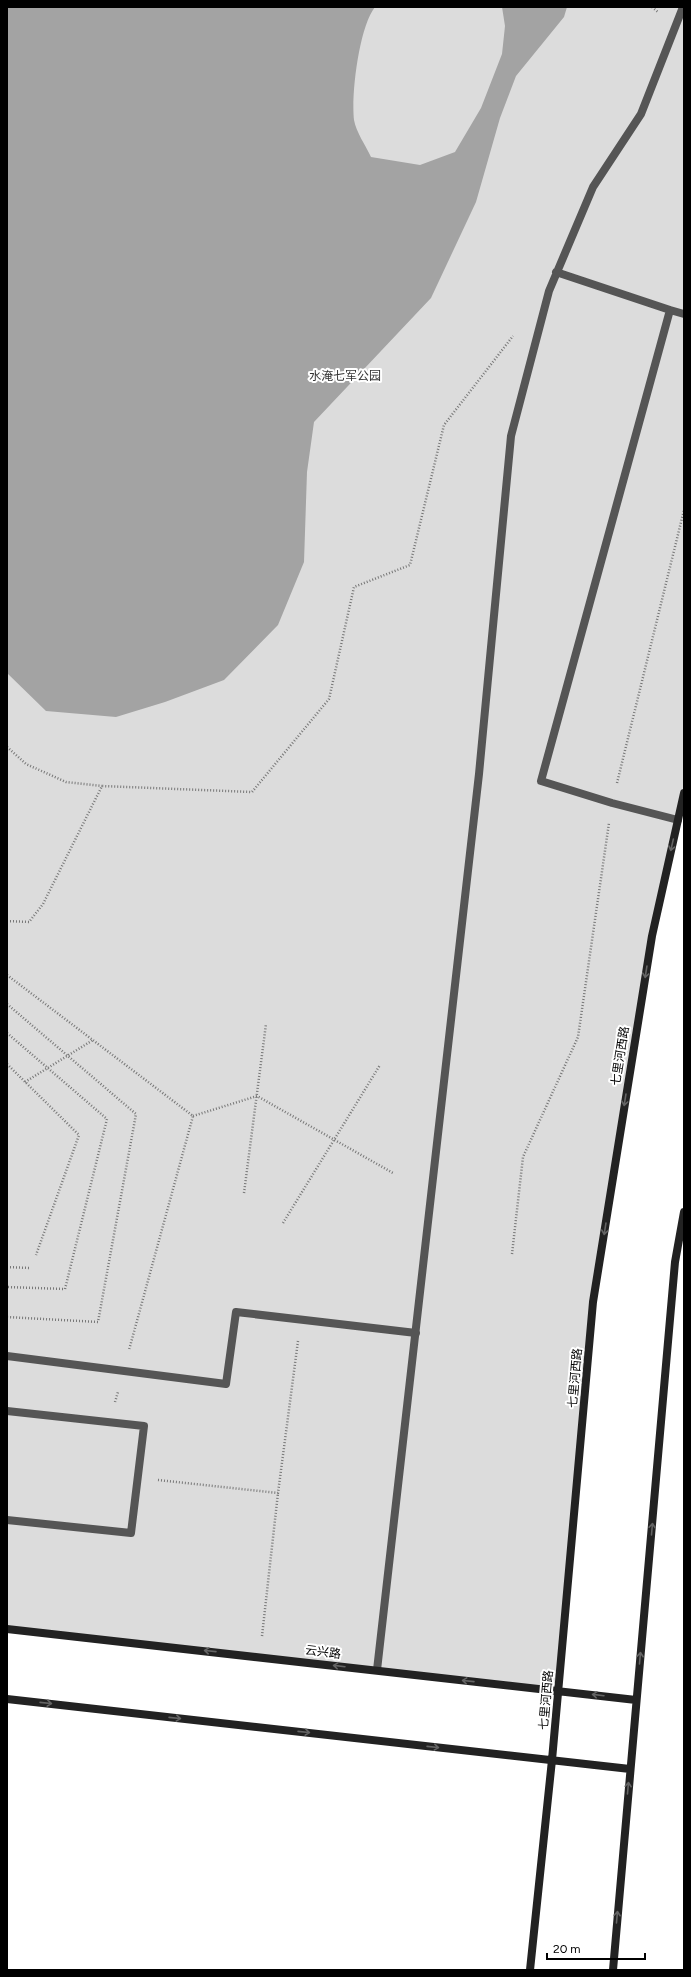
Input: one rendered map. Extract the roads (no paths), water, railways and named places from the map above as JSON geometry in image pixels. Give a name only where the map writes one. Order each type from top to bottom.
[{"type":"street","name":"七里河西路","points":[[530,1970],[552,1760],[593,1302],[652,936],[684,793]]},
{"type":"street","points":[[613,1970],[675,1262],[684,1212]]},
{"type":"street","name":"云兴路","points":[[7,1629],[636,1700]]},
{"type":"street","points":[[7,1698],[630,1769]]},
{"type":"lane","points":[[377,1670],[480,774],[510,436],[549,291],[556,272],[593,187],[641,114],[683,7]]},
{"type":"lane","points":[[556,272],[684,314]]},
{"type":"lane","points":[[670,310],[541,781],[612,803],[678,820]]},
{"type":"lane","points":[[7,1356],[226,1384],[236,1312],[416,1333]]},
{"type":"lane","points":[[7,1411],[144,1426],[131,1533],[7,1520]]},
{"type":"park label","name":"水淹七军公园","points":[[345,376]]}]
